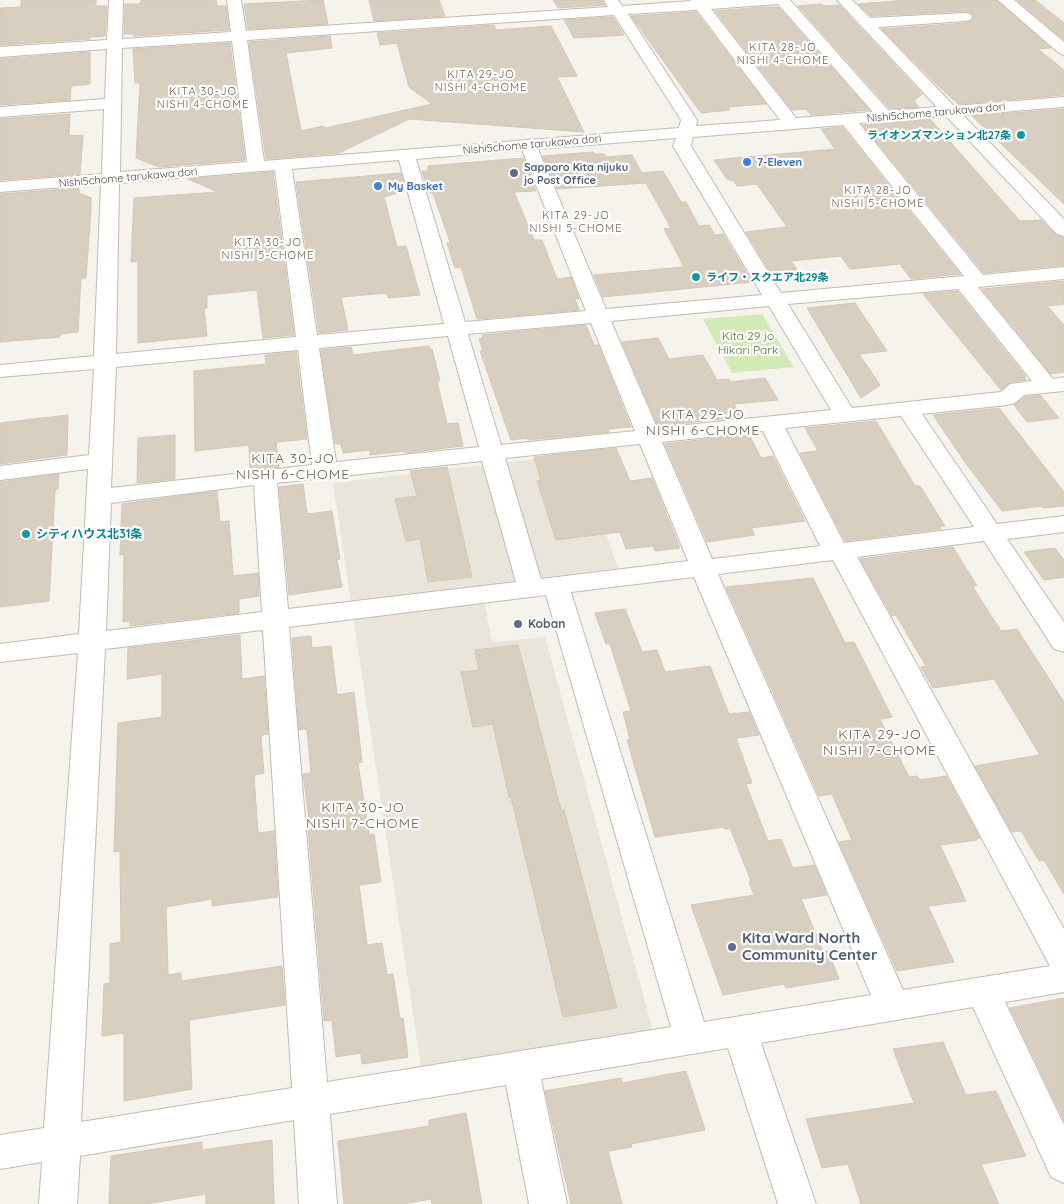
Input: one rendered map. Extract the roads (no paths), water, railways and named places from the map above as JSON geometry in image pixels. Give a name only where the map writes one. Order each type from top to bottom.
[{"type":"street","points":[[58,1204],[92,643],[105,361],[116,0]]},
{"type":"street","points":[[234,0],[256,166]]},
{"type":"street","points":[[0,52],[239,36],[614,5],[777,0]]},
{"type":"street","points":[[782,0],[885,116]]},
{"type":"street","points":[[844,0],[1064,230]]},
{"type":"street","points":[[1005,0],[1064,50]]},
{"type":"street","points":[[699,2],[792,124]]},
{"type":"street","points":[[614,5],[689,120],[682,146],[846,416]]},
{"type":"street","points":[[867,23],[965,17]]},
{"type":"street","name":"Nishi5chome tarukawa dori","points":[[0,187],[1064,102]]},
{"type":"street","points":[[0,112],[113,103]]},
{"type":"street","points":[[847,120],[971,282],[1056,384]]},
{"type":"street","points":[[528,145],[702,568],[893,1006]]},
{"type":"street","points":[[406,154],[491,454],[543,588],[692,1040]]},
{"type":"street","points":[[283,164],[325,471]]},
{"type":"street","points":[[0,371],[598,314],[1064,273]]},
{"type":"street","points":[[98,497],[265,477],[1007,398],[1018,389],[1056,384]]},
{"type":"street","points":[[908,409],[1064,643]]},
{"type":"street","points":[[772,424],[838,552],[1064,960]]},
{"type":"street","points":[[0,473],[100,461]]},
{"type":"street","points":[[265,477],[318,1204]]},
{"type":"street","points":[[0,653],[1064,524]]},
{"type":"street","points":[[0,1152],[1064,978]]},
{"type":"street","points":[[983,991],[1064,1165]]},
{"type":"street","points":[[740,1032],[797,1204]]},
{"type":"street","points":[[521,1068],[548,1204]]},
{"type":"place","name":"ライオンズマンション北27条","points":[[1021,135]]},
{"type":"place","name":"7-Eleven","points":[[747,162]]},
{"type":"place","name":"Sapporo Kita nijuku jo Post Office","points":[[514,173]]},
{"type":"place","name":"My Basket","points":[[378,186]]},
{"type":"place","name":"ライフ・スクエア北29条","points":[[696,277]]},
{"type":"place","name":"シティハウス北31条","points":[[26,534]]},
{"type":"place","name":"Koban","points":[[518,624]]},
{"type":"place","name":"Kita Ward North Community Center","points":[[732,947]]},
{"type":"district","name":"KITA 28-JO NISHI 4-CHOME","points":[[783,53]]},
{"type":"district","name":"KITA 29-JO NISHI 4-CHOME","points":[[481,80]]},
{"type":"district","name":"KITA 30-JO NISHI 4-CHOME","points":[[203,97]]},
{"type":"district","name":"KITA 28-JO NISHI 5-CHOME","points":[[878,196]]},
{"type":"district","name":"KITA 29-JO NISHI 5-CHOME","points":[[576,221]]},
{"type":"district","name":"KITA 30-JO NISHI 5-CHOME","points":[[268,248]]},
{"type":"district","name":"KITA 29-JO NISHI 6-CHOME","points":[[703,422]]},
{"type":"district","name":"KITA 30-JO NISHI 6-CHOME","points":[[293,466]]},
{"type":"district","name":"KITA 29-JO NISHI 7-CHOME","points":[[880,742]]},
{"type":"district","name":"KITA 30-JO NISHI 7-CHOME","points":[[363,816]]},
{"type":"park label","name":"Kita 29 jo Hikari Park","points":[[748,343]]}]
